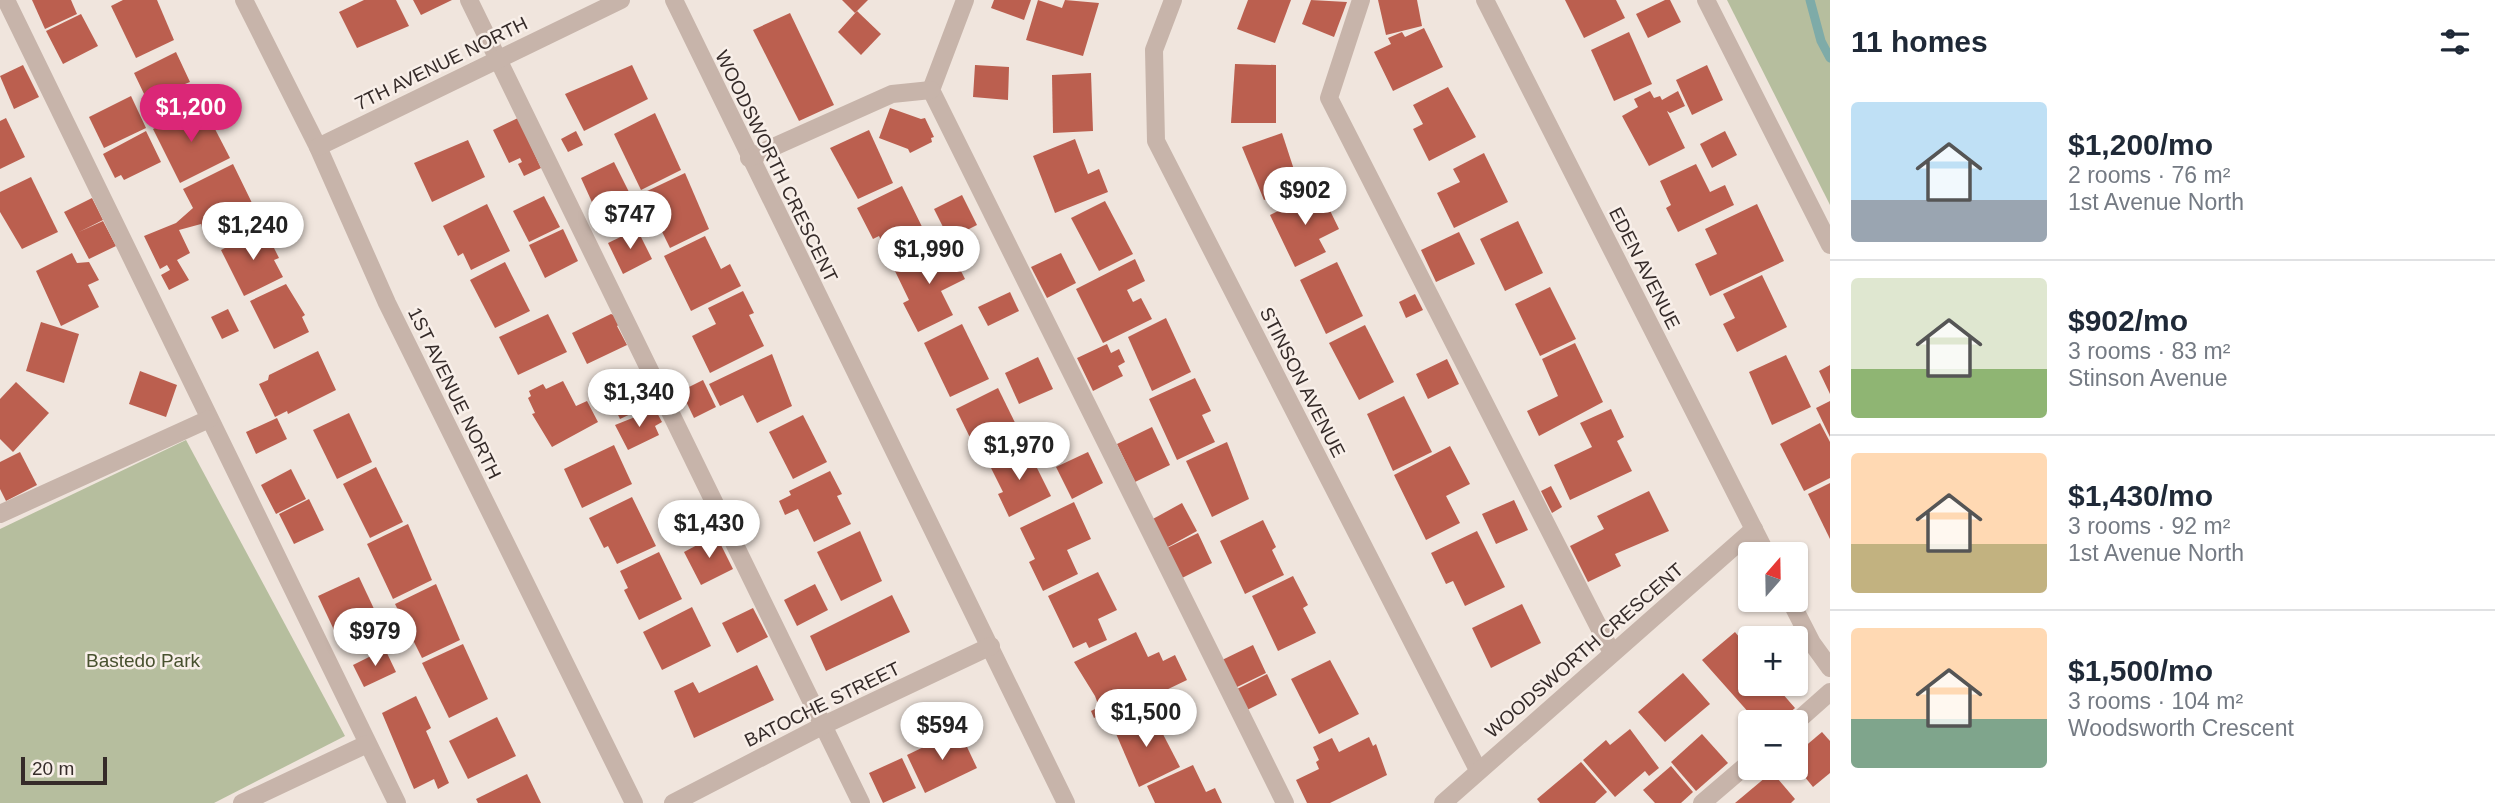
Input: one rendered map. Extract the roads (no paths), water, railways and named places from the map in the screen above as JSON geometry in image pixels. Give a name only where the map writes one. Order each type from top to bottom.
[{"type":"street","points":[[6,0],[397,803]]},
{"type":"street","name":"1ST AVENUE NORTH","points":[[244,0],[318,146],[387,303],[635,803]]},
{"type":"street","points":[[469,0],[861,803]]},
{"type":"street","name":"7TH AVENUE NORTH","points":[[318,146],[621,0]]},
{"type":"street","name":"WOODSWORTH CRESCENT","points":[[674,0],[749,159],[1066,803]]},
{"type":"street","points":[[965,0],[931,90],[1285,803]]},
{"type":"street","name":"STINSON AVENUE","points":[[1172,0],[1154,50],[1156,141],[1478,771]]},
{"type":"street","points":[[1361,0],[1329,98],[1612,653]]},
{"type":"street","name":"EDEN AVENUE","points":[[1485,0],[1760,542]]},
{"type":"street","points":[[1706,0],[1830,245]]},
{"type":"street","points":[[749,159],[892,94],[931,90]]},
{"type":"street","points":[[0,514],[209,419]]},
{"type":"street","name":"WOODSWORTH CRESCENT","points":[[1443,803],[1754,529]]},
{"type":"street","points":[[1796,612],[1812,643],[1830,668]]},
{"type":"street","name":"BATOCHE STREET","points":[[673,803],[824,725],[991,646]]},
{"type":"street","points":[[1808,711],[1830,692]]},
{"type":"street","points":[[242,803],[367,744]]},
{"type":"street","points":[[1702,803],[1738,772]]},
{"type":"waterway","points":[[1810,0],[1821,41],[1830,58]]},
{"type":"park label","name":"Bastedo Park","points":[[143,660]]}]
